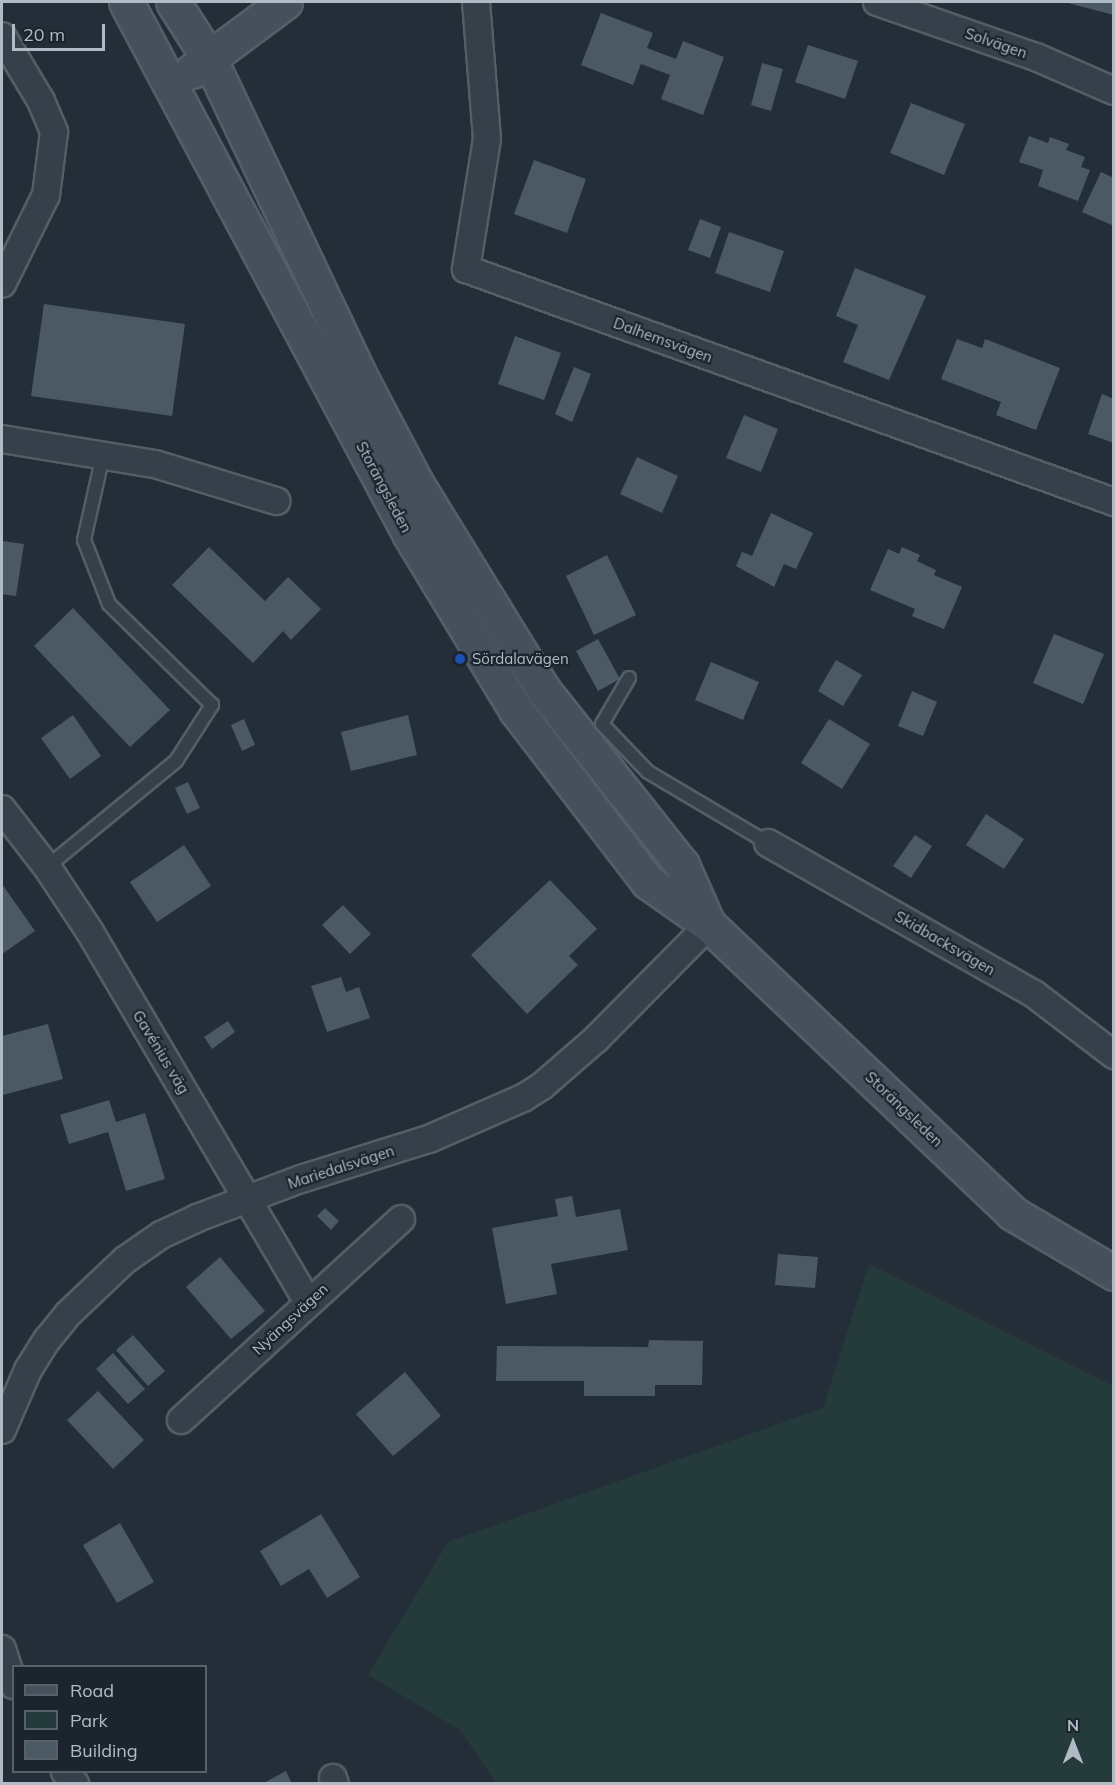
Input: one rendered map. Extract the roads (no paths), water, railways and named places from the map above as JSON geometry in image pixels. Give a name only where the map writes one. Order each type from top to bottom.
[{"type":"main road","name":"Storängsleden","points":[[126,2],[410,535],[516,710],[648,882],[709,925],[1012,1212],[1113,1273]]},
{"type":"main road","name":"Storängsleden","points":[[173,2],[210,60],[363,382],[416,483],[544,691],[682,865],[709,925]]},
{"type":"main road","points":[[171,85],[210,60],[285,2]]},
{"type":"street","name":"Dalhemsvägen","points":[[476,2],[487,139],[466,268],[1113,502]]},
{"type":"street","name":"Solvägen","points":[[877,2],[1036,57],[1113,91]]},
{"type":"street","points":[[2,36],[41,102],[54,132],[45,195],[2,284]]},
{"type":"street","points":[[2,439],[155,464],[276,501]]},
{"type":"street","name":"Gavénius väg","points":[[2,809],[47,867],[249,1199],[308,1302]]},
{"type":"street","name":"Skidbacksvägen","points":[[768,843],[1034,994],[1113,1055]]},
{"type":"street","name":"Mariedalsvägen","points":[[2,1430],[33,1363],[68,1314],[125,1260],[161,1236],[249,1199],[301,1179],[429,1139],[523,1098],[542,1086],[596,1039],[709,925]]},
{"type":"street","name":"Nyängsvägen","points":[[181,1420],[400,1219]]},
{"type":"street","points":[[2,1649],[12,1679]]},
{"type":"lane","points":[[47,867],[176,761],[212,705],[109,604],[84,540],[103,455]]},
{"type":"lane","points":[[629,678],[602,724],[648,772],[768,843]]},
{"type":"place","name":"Sördalavägen","points":[[460,659]]}]
